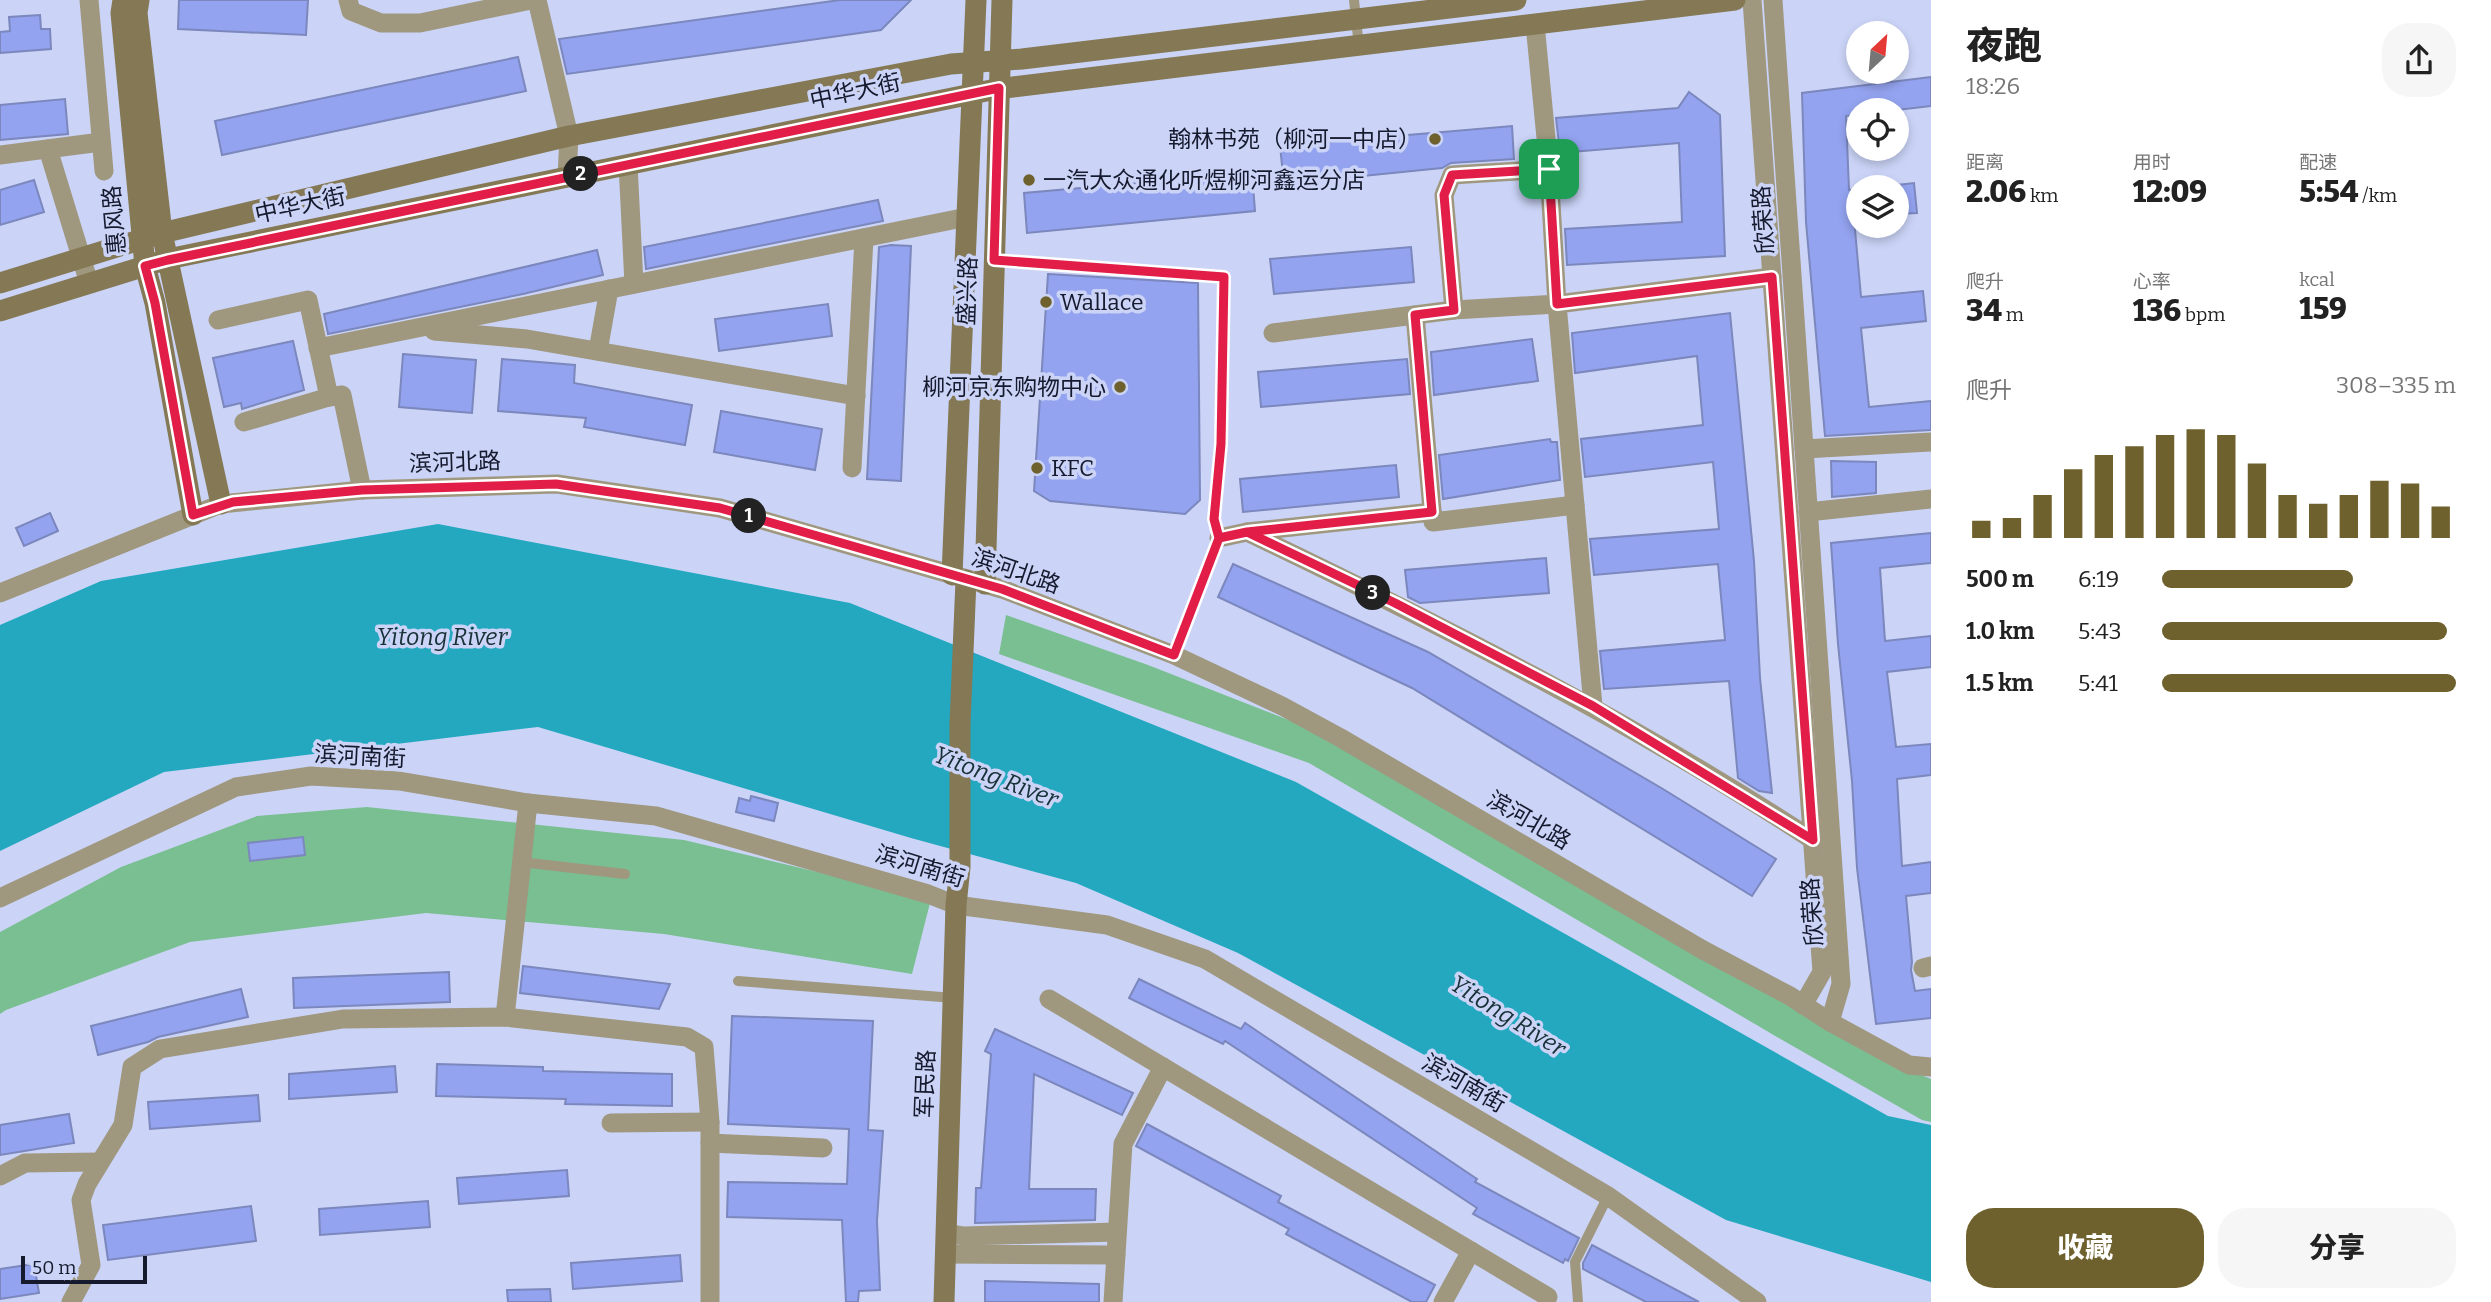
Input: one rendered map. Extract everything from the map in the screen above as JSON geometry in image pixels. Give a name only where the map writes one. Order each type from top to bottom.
[{"type":"main road","name":"惠风路","points":[[123,0],[121,13],[152,236],[145,266],[155,303],[193,515]]},
{"type":"main road","points":[[139,0],[136,13],[152,236],[168,260],[221,504]]},
{"type":"main road","name":"盛兴路","points":[[968,579],[968,217],[976,0]]},
{"type":"main road","name":"盛兴路","points":[[968,579],[994,260],[1002,0]]},
{"type":"main road","name":"中华大街","points":[[0,283],[152,236],[569,136],[951,64],[1022,59],[1355,9],[1516,0]]},
{"type":"main road","name":"中华大街","points":[[0,311],[168,260],[999,88],[1735,0]]},
{"type":"main road","name":"军民路","points":[[944,1302],[956,905],[960,867],[963,620],[968,579]]},
{"type":"street","points":[[89,0],[104,171]]},
{"type":"street","points":[[348,0],[351,11],[380,23],[420,23],[531,0]]},
{"type":"street","points":[[537,0],[569,136],[567,177]]},
{"type":"street","name":"欣荣路","points":[[1752,0],[1822,972],[1803,1005]]},
{"type":"street","name":"欣荣路","points":[[1773,0],[1841,985],[1830,1022]]},
{"type":"street","points":[[1535,24],[1593,706]]},
{"type":"street","points":[[0,155],[101,142]]},
{"type":"street","points":[[48,149],[89,283]]},
{"type":"street","points":[[628,164],[634,284]]},
{"type":"street","points":[[1454,310],[1444,195],[1452,175],[1549,169]]},
{"type":"street","points":[[318,348],[968,217]]},
{"type":"street","points":[[852,468],[864,238]]},
{"type":"street","points":[[1273,333],[1454,310],[1557,304],[1772,277]]},
{"type":"street","points":[[598,351],[609,289]]},
{"type":"street","points":[[218,320],[308,300],[329,397]]},
{"type":"street","points":[[1415,315],[1433,522],[1575,506]]},
{"type":"street","points":[[412,329],[527,339],[856,396]]},
{"type":"street","points":[[244,422],[341,395],[362,490]]},
{"type":"street","points":[[1804,449],[1931,442]]},
{"type":"street","name":"滨河北路","points":[[0,593],[221,504],[362,490],[556,484],[720,508],[968,579],[1174,655],[1282,706],[1339,737],[1830,1022],[1909,1065],[1931,1068]]},
{"type":"street","points":[[1808,512],[1931,499]]},
{"type":"street","points":[[1219,538],[1247,532],[1432,512]]},
{"type":"street","points":[[1247,532],[1395,603],[1593,706],[1813,840]]},
{"type":"street","name":"滨河南街","points":[[0,898],[236,787],[311,776],[399,781],[528,803],[656,816],[928,894],[956,905],[1107,925],[1205,960],[1608,1196],[1757,1302]]},
{"type":"street","points":[[505,1017],[528,803]]},
{"type":"street","points":[[1049,999],[1548,1297]]},
{"type":"street","points":[[71,1302],[91,1265],[81,1200],[87,1184],[123,1125],[132,1067],[160,1049],[343,1019],[505,1017],[687,1037],[704,1047],[710,1122],[710,1302]]},
{"type":"street","points":[[1113,1302],[1123,1144],[1163,1067]]},
{"type":"street","points":[[611,1123],[710,1122]]},
{"type":"street","points":[[710,1143],[824,1148]]},
{"type":"street","points":[[0,1176],[25,1163],[100,1162]]},
{"type":"street","points":[[946,1233],[964,1236],[1118,1233]]},
{"type":"street","points":[[1443,1302],[1471,1251]]},
{"type":"street","points":[[946,1254],[1116,1255]]},
{"type":"lane","points":[[1446,4],[1450,35]]},
{"type":"lane","points":[[1355,9],[1359,47]]},
{"type":"lane","points":[[994,260],[1224,277],[1221,444],[1214,519],[1219,538],[1174,655]]},
{"type":"lane","points":[[521,862],[625,874]]},
{"type":"lane","points":[[738,981],[954,998]]},
{"type":"lane","points":[[1578,1302],[1574,1262],[1608,1196]]},
{"type":"green space","points":[[1006,615],[1148,665],[1299,724],[1890,1062],[1931,1079],[1931,1122],[1922,1120],[1784,1041],[1309,763],[999,654]]},
{"type":"green space","points":[[367,807],[684,840],[931,899],[912,974],[664,934],[426,913],[190,942],[0,1014],[0,932],[121,867],[257,816]]},
{"type":"water","name":"Yitong River","points":[[438,524],[850,603],[1296,782],[1888,1116],[1931,1125],[1931,1282],[1726,1220],[1238,953],[1076,883],[911,838],[538,727],[164,772],[0,851],[0,625],[101,581]]},
{"type":"building","points":[[179,0],[308,0],[306,35],[178,29]]},
{"type":"building","points":[[840,0],[911,0],[881,30],[567,74],[559,39]]},
{"type":"building","points":[[40,15],[41,29],[50,29],[51,49],[0,53],[0,32],[10,31],[9,17]]},
{"type":"building","points":[[518,57],[526,91],[222,155],[215,121]]},
{"type":"building","points":[[1931,77],[1931,106],[1909,109],[1909,98],[1846,98],[1848,175],[1846,175],[1846,238],[1856,238],[1861,297],[1923,291],[1926,321],[1861,328],[1869,407],[1931,401],[1931,430],[1825,436],[1806,222],[1802,93],[1875,84],[1909,84],[1909,80]]},
{"type":"building","points":[[1689,92],[1720,115],[1725,256],[1567,265],[1565,229],[1682,222],[1679,143],[1560,153],[1556,118],[1678,108]]},
{"type":"building","points":[[65,99],[68,134],[0,140],[0,105]]},
{"type":"building","points":[[1512,126],[1514,159],[1451,163],[1442,168],[1284,184],[1280,146]]},
{"type":"building","points":[[1252,173],[1255,211],[1027,233],[1024,193]]},
{"type":"building","points":[[34,180],[44,212],[0,225],[0,190]]},
{"type":"building","points":[[1914,183],[1917,213],[1909,213],[1909,184]]},
{"type":"building","points":[[878,200],[883,221],[646,269],[644,247]]},
{"type":"building","points":[[911,246],[901,481],[867,479],[879,247]]},
{"type":"building","points":[[1411,247],[1414,282],[1274,294],[1270,259]]},
{"type":"building","points":[[597,250],[603,275],[328,334],[324,314]]},
{"type":"building","name":"柳河京东购物中心","points":[[1048,274],[1198,283],[1200,500],[1185,514],[1050,501],[1034,491]]},
{"type":"building","points":[[828,304],[832,336],[719,351],[715,319]]},
{"type":"building","points":[[1730,313],[1754,561],[1760,678],[1772,793],[1759,791],[1738,778],[1729,681],[1604,689],[1600,651],[1725,640],[1718,564],[1594,575],[1590,539],[1719,529],[1713,462],[1585,477],[1581,439],[1703,425],[1697,356],[1575,373],[1572,333]]},
{"type":"building","points":[[1532,339],[1538,381],[1434,395],[1431,352]]},
{"type":"building","points":[[293,341],[304,390],[242,409],[241,403],[224,407],[213,358]]},
{"type":"building","points":[[403,354],[476,360],[472,413],[399,407]]},
{"type":"building","points":[[502,359],[575,365],[574,383],[692,405],[685,445],[584,427],[586,418],[498,411]]},
{"type":"building","points":[[1407,359],[1410,394],[1261,407],[1258,372]]},
{"type":"building","points":[[721,411],[822,429],[815,470],[714,452]]},
{"type":"building","points":[[1550,439],[1551,442],[1557,442],[1560,480],[1443,499],[1439,455]]},
{"type":"building","points":[[1831,461],[1876,462],[1876,493],[1832,497]]},
{"type":"building","points":[[1396,465],[1399,497],[1243,512],[1240,479]]},
{"type":"building","points":[[50,513],[58,531],[24,546],[16,528]]},
{"type":"building","points":[[1931,533],[1931,563],[1880,568],[1885,641],[1931,636],[1931,667],[1887,672],[1896,747],[1931,744],[1931,775],[1897,779],[1902,866],[1931,862],[1931,893],[1906,896],[1915,991],[1931,989],[1931,1018],[1876,1024],[1857,868],[1831,543]]},
{"type":"building","points":[[1546,558],[1549,593],[1420,603],[1408,597],[1405,570]]},
{"type":"building","points":[[1233,564],[1428,652],[1663,789],[1776,859],[1752,896],[1412,688],[1218,597]]},
{"type":"building","points":[[751,796],[778,803],[774,821],[736,812],[739,798],[750,801]]},
{"type":"building","points":[[303,837],[305,855],[250,861],[248,843]]},
{"type":"building","points":[[523,966],[670,984],[659,1009],[520,993]]},
{"type":"building","points":[[449,972],[450,1002],[294,1008],[293,978]]},
{"type":"building","points":[[1139,979],[1241,1029],[1245,1023],[1477,1179],[1475,1182],[1579,1238],[1568,1261],[1565,1259],[1563,1263],[1473,1214],[1477,1208],[1225,1041],[1223,1044],[1129,998]]},
{"type":"building","points":[[241,989],[248,1017],[158,1037],[98,1055],[91,1026]]},
{"type":"building","points":[[732,1016],[873,1021],[868,1130],[883,1131],[877,1221],[880,1290],[859,1291],[858,1302],[846,1302],[842,1220],[727,1217],[728,1182],[847,1184],[849,1129],[728,1124]]},
{"type":"building","points":[[995,1029],[1133,1093],[1122,1115],[1034,1074],[1029,1189],[1096,1189],[1095,1220],[975,1223],[976,1188],[981,1188],[991,1054],[985,1051]]},
{"type":"building","points":[[437,1064],[543,1067],[543,1071],[672,1074],[672,1106],[565,1104],[566,1099],[436,1096]]},
{"type":"building","points":[[395,1066],[397,1092],[289,1099],[289,1074]]},
{"type":"building","points":[[258,1095],[260,1121],[150,1129],[148,1102]]},
{"type":"building","points":[[69,1114],[74,1143],[0,1155],[0,1125]]},
{"type":"building","points":[[1147,1124],[1281,1196],[1278,1202],[1435,1285],[1426,1302],[1412,1302],[1286,1234],[1289,1229],[1136,1146]]},
{"type":"building","points":[[567,1170],[569,1196],[459,1204],[457,1178]]},
{"type":"building","points":[[428,1201],[430,1227],[320,1235],[319,1209]]},
{"type":"building","points":[[251,1206],[256,1241],[108,1260],[103,1225]]},
{"type":"building","points":[[1592,1245],[1699,1302],[1646,1302],[1583,1269],[1583,1263]]},
{"type":"building","points":[[680,1255],[682,1281],[573,1289],[571,1263]]},
{"type":"building","points":[[34,1264],[39,1293],[0,1299],[0,1269]]},
{"type":"building","points":[[985,1281],[1099,1284],[1099,1302],[985,1302]]},
{"type":"building","points":[[550,1289],[551,1302],[508,1302],[507,1290]]},
{"type":"place","name":"翰林书苑（柳河一中店）","points":[[1435,139]]},
{"type":"place","name":"一汽大众通化听煜柳河鑫运分店","points":[[1029,180]]},
{"type":"place","name":"Wallace","points":[[1046,302]]},
{"type":"place","name":"柳河京东购物中心","points":[[1120,387]]},
{"type":"place","name":"KFC","points":[[1037,468]]},
{"type":"route","points":[[1549,169],[1452,175],[1444,195],[1454,310],[1415,315],[1432,512],[1247,532],[1219,538],[1174,655],[1002,589],[720,508],[556,484],[362,490],[233,502],[193,515],[155,303],[145,266],[999,88],[994,260],[1224,277],[1221,444],[1214,519],[1219,538],[1247,532],[1395,603],[1593,706],[1813,840],[1772,277],[1557,304],[1549,169]]}]
